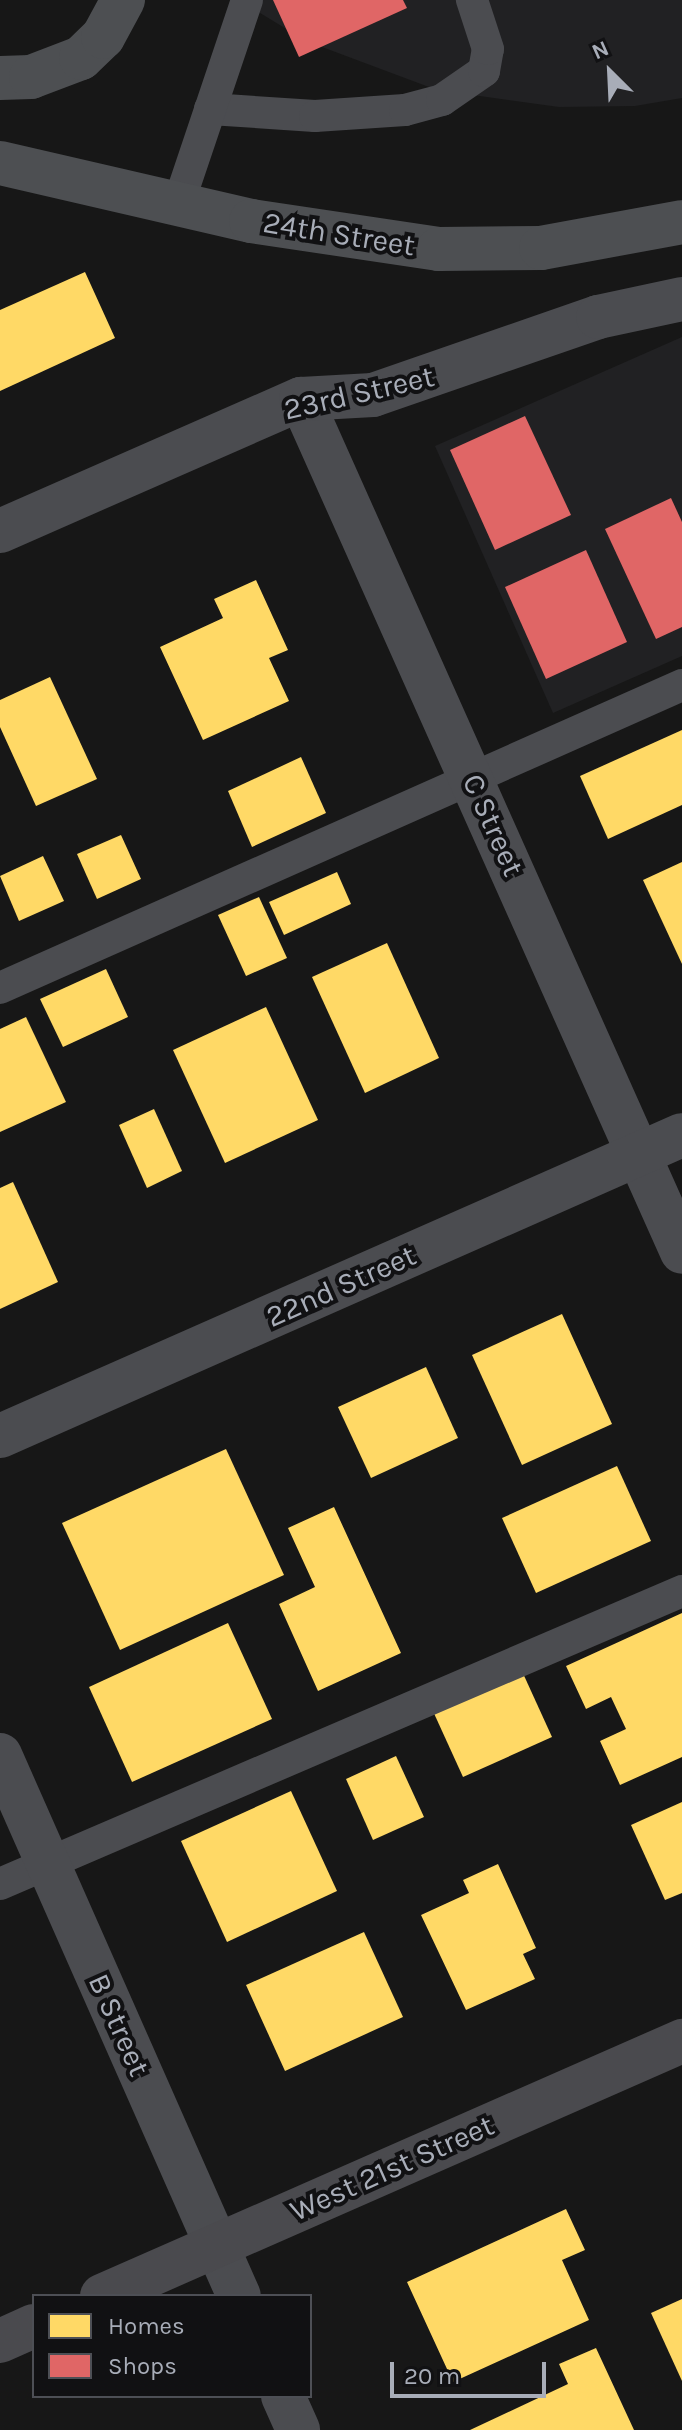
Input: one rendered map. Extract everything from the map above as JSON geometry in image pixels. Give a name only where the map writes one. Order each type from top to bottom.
[{"type":"main road","points":[[0,78],[31,77],[81,58],[103,37],[123,0]]},
{"type":"main road","name":"24th Street","points":[[0,163],[178,205],[439,249],[541,248],[682,222]]},
{"type":"street","name":"23rd Street","points":[[0,531],[301,399],[373,395],[598,317],[682,299]]},
{"type":"street","name":"C Street","points":[[301,399],[473,778],[682,1252]]},
{"type":"street","name":"22nd Street","points":[[0,1436],[682,1135]]},
{"type":"street","name":"B Street","points":[[0,1755],[238,2294]]},
{"type":"street","name":"West 21st Street","points":[[107,2294],[682,2041]]},
{"type":"street","points":[[0,2341],[32,2327]]},
{"type":"street","points":[[284,2398],[298,2430]]},
{"type":"lane","points":[[178,205],[247,0]]},
{"type":"lane","points":[[210,109],[315,116],[405,110],[442,100],[484,71],[488,49],[472,0]]},
{"type":"lane","points":[[0,988],[682,685]]},
{"type":"lane","points":[[0,1884],[682,1591]]},
{"type":"shaded area","points":[[239,0],[682,0],[682,98],[635,106],[559,107],[437,90],[306,41]]},
{"type":"shaded area","points":[[682,337],[682,656],[553,713],[435,446]]},
{"type":"building: Homes","points":[[85,272],[115,338],[0,391],[0,310]]},
{"type":"building: Homes","points":[[256,580],[288,650],[269,658],[289,701],[203,740],[160,647],[223,618],[214,599]]},
{"type":"building: Homes","points":[[50,677],[97,779],[36,806],[0,727],[0,700]]},
{"type":"building: Homes","points":[[682,730],[682,805],[608,839],[580,776]]},
{"type":"building: Homes","points":[[301,757],[326,813],[252,847],[228,791]]},
{"type":"building: Homes","points":[[121,835],[141,879],[97,899],[77,854]]},
{"type":"building: Homes","points":[[43,856],[64,901],[19,921],[0,876]]},
{"type":"building: Homes","points":[[682,862],[682,964],[643,880]]},
{"type":"building: Homes","points":[[337,872],[351,904],[284,935],[269,902]]},
{"type":"building: Homes","points":[[259,897],[287,958],[246,976],[218,915]]},
{"type":"building: Homes","points":[[387,943],[439,1058],[365,1093],[312,977]]},
{"type":"building: Homes","points":[[106,969],[128,1017],[63,1047],[40,999]]},
{"type":"building: Homes","points":[[266,1007],[318,1120],[225,1163],[173,1050]]},
{"type":"building: Homes","points":[[26,1017],[66,1102],[0,1132],[0,1029]]},
{"type":"building: Homes","points":[[154,1109],[182,1171],[147,1188],[119,1125]]},
{"type":"building: Homes","points":[[13,1182],[58,1282],[0,1309],[0,1188]]},
{"type":"building: Homes","points":[[562,1314],[612,1424],[522,1465],[472,1355]]},
{"type":"building: Homes","points":[[426,1367],[458,1438],[371,1478],[338,1407]]},
{"type":"building: Homes","points":[[226,1449],[284,1575],[120,1650],[62,1523]]},
{"type":"building: Homes","points":[[617,1466],[651,1541],[536,1593],[502,1518]]},
{"type":"building: Homes","points":[[334,1507],[401,1653],[318,1691],[279,1604],[315,1587],[288,1528]]},
{"type":"building: Homes","points":[[682,1613],[682,1757],[620,1785],[600,1741],[626,1729],[611,1697],[586,1709],[566,1666]]},
{"type":"building: Homes","points":[[228,1623],[272,1719],[132,1782],[89,1687]]},
{"type":"building: Homes","points":[[521,1669],[552,1737],[463,1777],[432,1709]]},
{"type":"building: Homes","points":[[396,1756],[424,1817],[373,1840],[346,1779]]},
{"type":"building: Homes","points":[[291,1791],[337,1891],[227,1942],[181,1841]]},
{"type":"building: Homes","points":[[682,1802],[682,1893],[665,1900],[631,1825]]},
{"type":"building: Homes","points":[[498,1864],[536,1948],[523,1954],[535,1979],[466,2010],[421,1915],[469,1893],[463,1880]]},
{"type":"building: Homes","points":[[364,1932],[403,2017],[285,2071],[246,1985]]},
{"type":"building: Homes","points":[[566,2209],[585,2250],[562,2260],[589,2320],[453,2382],[407,2282]]},
{"type":"building: Homes","points":[[682,2299],[682,2381],[651,2313]]},
{"type":"building: Homes","points":[[596,2348],[634,2430],[470,2430],[568,2384],[559,2364]]},
{"type":"building: Shops","points":[[273,0],[403,0],[407,8],[299,57]]},
{"type":"building: Shops","points":[[525,416],[571,515],[495,550],[450,450]]},
{"type":"building: Shops","points":[[671,498],[682,522],[682,627],[656,639],[605,529]]},
{"type":"building: Shops","points":[[586,550],[627,642],[546,679],[505,587]]}]
